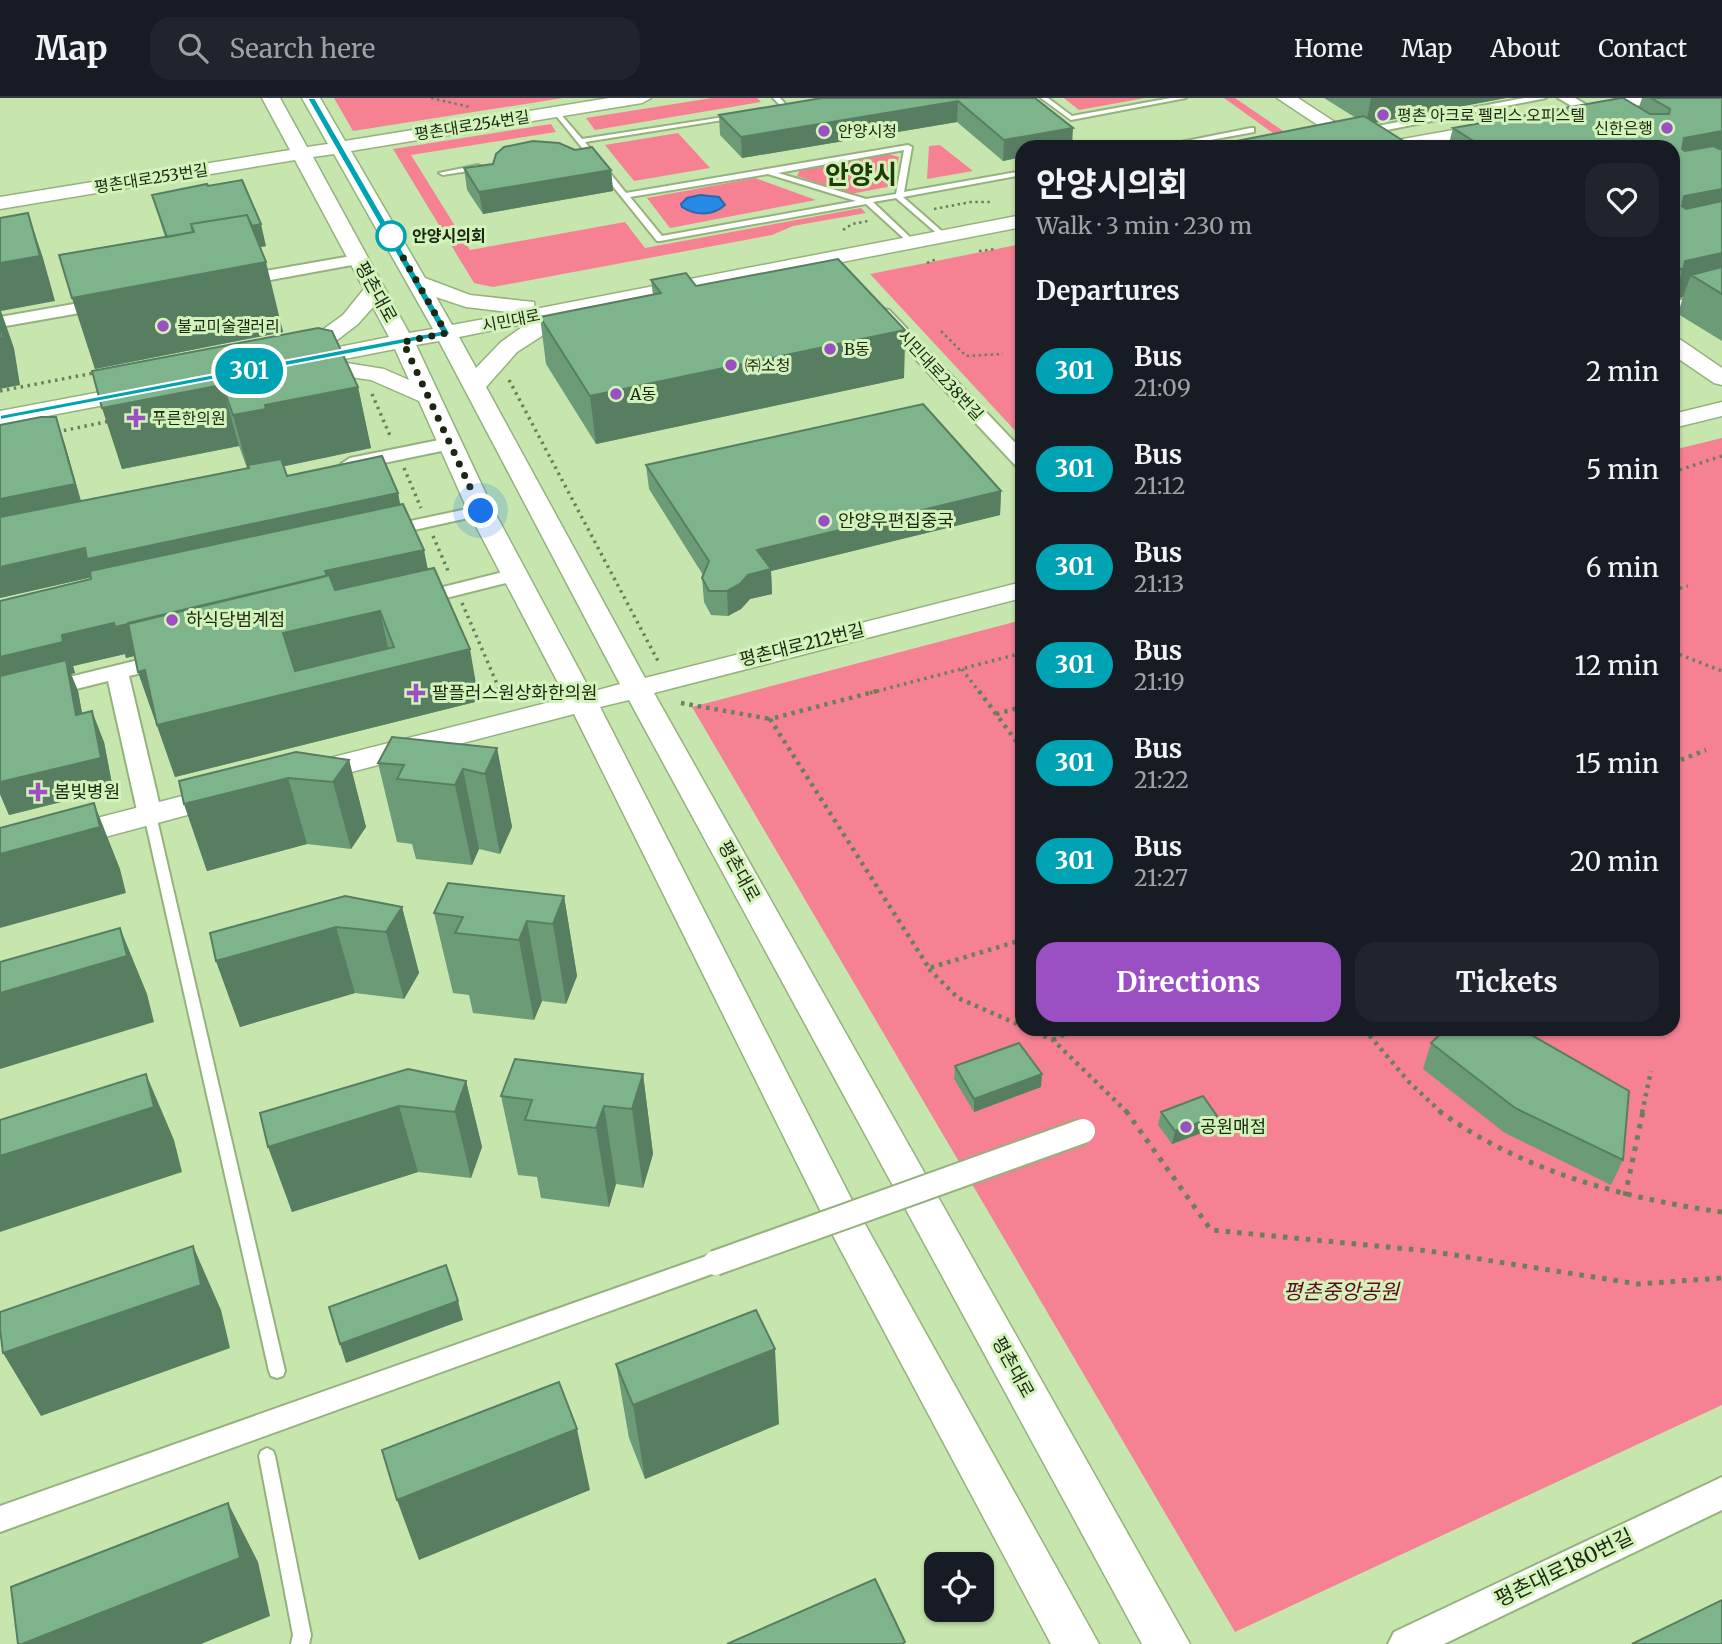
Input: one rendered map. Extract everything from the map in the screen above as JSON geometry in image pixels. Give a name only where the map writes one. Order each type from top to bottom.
[{"type":"street","name":"평촌대로","points":[[271,98],[403,342],[481,511],[582,701],[843,1219],[1076,1644]]},
{"type":"street","name":"평촌대로","points":[[311,98],[446,333],[638,687],[1167,1644]]},
{"type":"street","name":"평촌대로254번길","points":[[303,153],[642,98]]},
{"type":"street","points":[[1286,98],[1368,139],[1541,98]]},
{"type":"street","points":[[1563,107],[1587,110],[1651,98]]},
{"type":"street","points":[[1587,110],[1639,140]]},
{"type":"street","points":[[1428,140],[1506,125]]},
{"type":"street","name":"평촌대로253번길","points":[[0,203],[303,153]]},
{"type":"street","name":"시민대로","points":[[285,364],[577,307],[838,264],[909,241],[1015,222]]},
{"type":"street","points":[[220,284],[357,260]]},
{"type":"street","points":[[417,282],[467,301],[523,307],[577,307]]},
{"type":"street","points":[[285,364],[353,320],[364,309],[374,290]]},
{"type":"street","points":[[1680,305],[1722,295]]},
{"type":"street","name":"시민대로238번길","points":[[867,296],[1015,454]]},
{"type":"street","points":[[0,322],[124,300]]},
{"type":"street","points":[[474,387],[497,357],[541,325],[577,307]]},
{"type":"street","points":[[1680,350],[1722,378]]},
{"type":"street","points":[[285,364],[376,374],[428,397]]},
{"type":"street","points":[[0,418],[159,388]]},
{"type":"street","points":[[1680,419],[1722,409]]},
{"type":"street","points":[[332,468],[449,444]]},
{"type":"street","points":[[374,534],[481,511]]},
{"type":"street","points":[[388,606],[515,575]]},
{"type":"street","name":"평촌대로212번길","points":[[0,854],[582,701],[1015,592]]},
{"type":"street","points":[[0,701],[185,656]]},
{"type":"street","points":[[117,673],[150,814]]},
{"type":"street","points":[[0,1519],[1083,1131]]},
{"type":"street","name":"평촌대로180번길","points":[[1406,1644],[1722,1493]]},
{"type":"lane","points":[[776,98],[786,108]]},
{"type":"lane","points":[[1044,98],[1071,118],[1183,98]]},
{"type":"lane","points":[[772,110],[798,106]]},
{"type":"lane","points":[[556,112],[580,141],[581,150],[660,239],[1015,174]]},
{"type":"lane","points":[[580,141],[745,115]]},
{"type":"lane","points":[[1197,140],[1251,130]]},
{"type":"lane","points":[[624,196],[908,147],[900,197]]},
{"type":"lane","points":[[443,173],[482,167]]},
{"type":"lane","points":[[768,172],[868,202],[909,241]]},
{"type":"lane","points":[[900,197],[940,235]]},
{"type":"lane","points":[[150,814],[277,1371]]},
{"type":"lane","points":[[267,1456],[302,1635],[300,1644]]},
{"type":"path","points":[[431,98],[472,107]]},
{"type":"path","points":[[923,211],[971,202],[992,202]]},
{"type":"path","points":[[843,230],[852,224],[873,220]]},
{"type":"path","points":[[983,250],[996,249]]},
{"type":"path","points":[[927,263],[932,260]]},
{"type":"path","points":[[941,331],[965,356],[1003,354]]},
{"type":"path","points":[[497,357],[658,661]]},
{"type":"path","points":[[0,391],[107,370]]},
{"type":"path","points":[[54,432],[121,419]]},
{"type":"path","points":[[1680,470],[1722,456]]},
{"type":"path","points":[[1680,588],[1688,586]]},
{"type":"path","points":[[681,703],[770,719],[1015,655]]},
{"type":"path","points":[[1680,655],[1722,671]]},
{"type":"path","points":[[961,669],[1015,740]]},
{"type":"path","points":[[995,714],[1015,709]]},
{"type":"path","points":[[770,719],[929,968],[958,998],[1015,1023]]},
{"type":"path","points":[[1680,760],[1706,750]]},
{"type":"path","points":[[929,968],[1015,942]]},
{"type":"path","points":[[1044,1036],[1053,1040],[1128,1113],[1211,1230],[1429,1251],[1638,1284],[1722,1278]]},
{"type":"path","points":[[1053,1040],[1061,1036]]},
{"type":"path","points":[[1370,1036],[1440,1112],[1479,1138],[1559,1174],[1625,1196],[1722,1212]]},
{"type":"path","points":[[1625,1196],[1651,1072]]},
{"type":"green space","points":[[334,98],[563,98],[353,131]]},
{"type":"green space","points":[[712,98],[757,98],[761,102],[595,130],[586,118]]},
{"type":"green space","points":[[1064,98],[1145,98],[1079,110]]},
{"type":"green space","points":[[1224,98],[1235,98],[1292,137],[1284,140],[1240,140],[1274,134]]},
{"type":"green space","points":[[551,124],[556,132],[411,155],[470,250],[625,222],[645,248],[861,208],[866,213],[793,226],[772,235],[493,287],[474,283],[393,149]]},
{"type":"green space","points":[[678,133],[710,168],[634,181],[605,145]]},
{"type":"green space","points":[[940,145],[973,171],[927,179],[929,146]]},
{"type":"green space","points":[[888,154],[899,157],[892,186],[851,194],[797,176],[800,170]]},
{"type":"green space","points":[[755,178],[816,200],[670,228],[647,198]]},
{"type":"green space","points":[[1015,245],[1015,430],[870,274]]},
{"type":"green space","name":"평촌중앙공원","points":[[1722,438],[1722,1405],[1235,1632],[692,707],[1015,622],[1015,1036],[1680,1036],[1680,448]]},
{"type":"water","points":[[700,195],[719,197],[725,205],[704,214],[682,207],[681,204],[687,198]]},
{"type":"building","points":[[822,98],[1035,98],[1073,128],[1004,140],[958,101],[741,137],[719,115]]},
{"type":"building","points":[[1623,98],[1650,114],[1669,114],[1670,109],[1651,98],[1722,98],[1722,131],[1684,138],[1682,149],[1685,151],[1713,146],[1722,150],[1722,189],[1684,196],[1682,206],[1686,209],[1722,201],[1722,253],[1685,261],[1683,270],[1680,268],[1680,140],[1472,140],[1453,128]]},
{"type":"building","points":[[1364,116],[1402,140],[1242,140]]},
{"type":"building","points":[[533,141],[559,143],[575,150],[592,147],[611,170],[479,192],[464,168],[493,164],[496,154],[504,147]]},
{"type":"building","points":[[242,180],[261,224],[252,226],[247,215],[191,224],[193,232],[167,237],[152,195]]},
{"type":"building","points":[[28,213],[40,256],[0,263],[0,218]]},
{"type":"building","points":[[247,215],[266,262],[72,298],[59,255],[194,232],[191,224]]},
{"type":"building","points":[[838,259],[905,330],[590,396],[540,317],[661,293],[651,280],[686,273],[696,286]]},
{"type":"building","points":[[1722,267],[1722,294],[1691,275]]},
{"type":"building","points":[[0,317],[3,338],[0,338]]},
{"type":"building","points":[[318,328],[332,331],[358,387],[265,405],[266,409],[233,415],[222,385],[102,408],[92,371]]},
{"type":"building","points":[[923,404],[1001,491],[757,550],[771,569],[748,575],[740,584],[727,591],[709,591],[702,578],[709,561],[646,465]]},
{"type":"building","points":[[41,417],[56,417],[75,484],[0,499],[0,425]]},
{"type":"building","points":[[382,456],[398,493],[87,559],[85,548],[0,567],[0,517],[249,468],[248,465],[281,459],[287,476]]},
{"type":"building","points":[[403,504],[424,550],[325,571],[327,576],[128,624],[115,627],[114,623],[62,635],[63,642],[0,657],[0,601],[91,579],[90,571]]},
{"type":"building","points":[[434,568],[470,649],[157,725],[145,670],[138,672],[128,623],[329,575],[335,590]],"holes":[[[380,611],[394,647],[295,671],[283,633]]]},
{"type":"building","points":[[66,660],[76,715],[92,711],[101,758],[0,782],[0,676]]},
{"type":"building","points":[[392,737],[497,748],[485,774],[463,769],[455,785],[397,779],[404,765],[378,763]]},
{"type":"building","points":[[296,752],[349,760],[333,782],[288,778],[184,804],[179,781]]},
{"type":"building","points":[[94,803],[100,827],[0,854],[0,828]]},
{"type":"building","points":[[448,883],[564,896],[553,924],[527,921],[519,940],[455,933],[463,917],[434,913]]},
{"type":"building","points":[[345,896],[402,907],[386,932],[336,927],[216,961],[210,933]]},
{"type":"building","points":[[120,928],[127,956],[0,993],[0,962]]},
{"type":"building","points":[[1438,1036],[1533,1036],[1629,1091],[1623,1160],[1515,1108],[1431,1043]]},
{"type":"building","points":[[1019,1043],[1042,1074],[974,1099],[955,1066]]},
{"type":"building","points":[[515,1059],[643,1074],[632,1109],[604,1106],[596,1128],[525,1120],[532,1100],[501,1096]]},
{"type":"building","points":[[408,1069],[466,1081],[455,1112],[399,1106],[268,1147],[260,1113]]},
{"type":"building","points":[[146,1074],[154,1107],[0,1156],[0,1120]]},
{"type":"building","points":[[1203,1096],[1217,1116],[1175,1131],[1161,1112]]},
{"type":"building","points":[[193,1246],[201,1285],[3,1353],[0,1312]]},
{"type":"building","points":[[446,1265],[458,1301],[340,1344],[329,1307]]},
{"type":"building","points":[[756,1310],[775,1349],[633,1405],[616,1364]]},
{"type":"building","points":[[559,1382],[577,1429],[397,1500],[382,1450]]},
{"type":"building","points":[[228,1503],[240,1558],[18,1644],[11,1587]]},
{"type":"building","points":[[875,1579],[905,1642],[902,1644],[727,1644]]},
{"type":"building","points":[[1722,1600],[1722,1644],[1632,1644]]},
{"type":"bus line","name":"301","points":[[0,418],[446,333],[311,98]]},
{"type":"place","name":"평촌 아크로 펠리스 오피스텔","points":[[1383,115]]},
{"type":"place","name":"신한은행","points":[[1667,128]]},
{"type":"place","name":"안양시청","points":[[824,131]]},
{"type":"place","name":"안양시의회","points":[[391,236]]},
{"type":"place","name":"불교미술갤러리","points":[[163,326]]},
{"type":"place","name":"B동","points":[[830,349]]},
{"type":"place","name":"㈜소청","points":[[731,365]]},
{"type":"place","name":"A동","points":[[616,394]]},
{"type":"place","name":"푸른한의원","points":[[136,418]]},
{"type":"place","name":"안양우편집중국","points":[[824,521]]},
{"type":"place","name":"하식당범계점","points":[[172,620]]},
{"type":"place","name":"팔플러스원상화한의원","points":[[416,693]]},
{"type":"place","name":"봄빛병원","points":[[38,792]]},
{"type":"place","name":"공원매점","points":[[1186,1127]]},
{"type":"district","name":"안양시","points":[[861,175]]},
{"type":"route","points":[[391,236],[446,333],[403,342],[481,511]]}]
